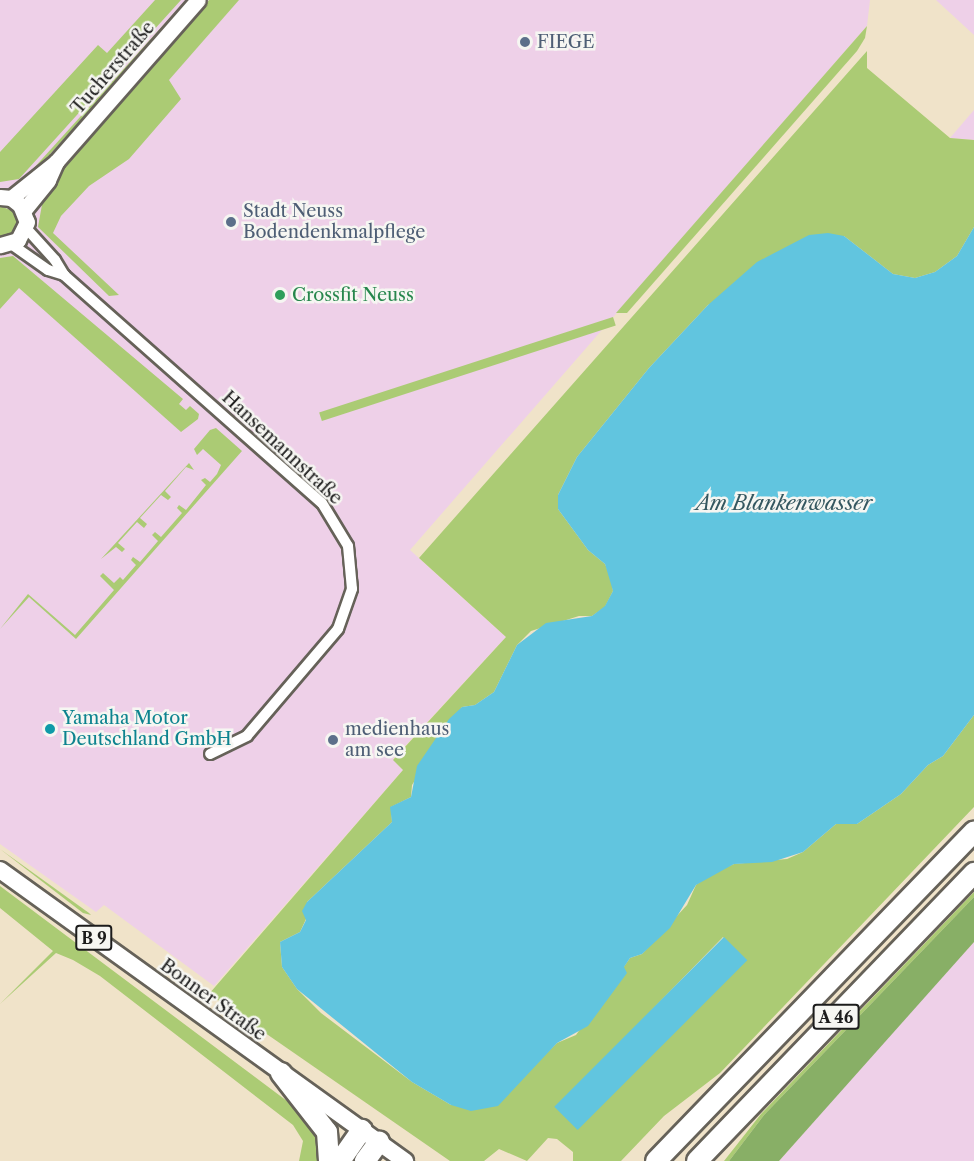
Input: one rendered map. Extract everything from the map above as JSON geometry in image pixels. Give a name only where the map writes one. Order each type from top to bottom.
[{"type":"highway","name":"A 46","points":[[656,1161],[974,832]]},
{"type":"highway","name":"A 46","points":[[697,1161],[974,873]]},
{"type":"highway","points":[[281,1073],[327,1132],[330,1161]]},
{"type":"highway","points":[[340,1161],[362,1130]]},
{"type":"highway","points":[[365,1161],[379,1142]]},
{"type":"main road","name":"Tucherstraße","points":[[6,198],[56,162],[198,0]]},
{"type":"main road","name":"Tucherstraße","points":[[24,210],[48,180],[56,162]]},
{"type":"main road","points":[[6,198],[24,210],[26,228],[6,244]]},
{"type":"main road","name":"Bonner Straße","points":[[0,870],[405,1161]]},
{"type":"street","name":"Hansemannstraße","points":[[26,228],[55,260],[64,275],[314,495],[335,520],[348,546],[352,589],[338,629],[248,736],[210,754]]},
{"type":"street","name":"Hansemannstraße","points":[[6,244],[48,270],[64,275]]},
{"type":"shaded area","points":[[0,0],[870,0],[867,26],[410,550],[506,637],[393,759],[403,770],[214,986],[104,905],[96,912],[0,844]]},
{"type":"shaded area","points":[[936,0],[974,0],[974,35]]},
{"type":"shaded area","points":[[974,110],[974,140],[950,138]]},
{"type":"shaded area","points":[[974,942],[974,1161],[779,1161],[910,1011]]},
{"type":"green space","points":[[155,0],[181,0],[19,179],[0,182],[0,152],[98,45],[107,53]]},
{"type":"green space","points":[[186,0],[189,0],[25,182],[23,180]]},
{"type":"green space","points":[[209,0],[239,0],[169,80],[181,99],[129,159],[89,186],[61,216],[53,233],[119,295],[109,296],[38,227],[43,199],[40,196]]},
{"type":"green space","points":[[867,26],[865,38],[857,51],[627,313],[616,313]]},
{"type":"green space","points":[[867,51],[867,68],[950,138],[974,140],[974,227],[957,256],[935,272],[915,278],[893,274],[844,236],[708,305],[649,368],[577,457],[558,495],[558,509],[588,550],[605,564],[611,578],[613,591],[605,607],[592,616],[579,616],[531,631],[517,645],[494,692],[475,705],[462,707],[412,785],[411,797],[391,807],[392,822],[307,902],[306,919],[300,932],[280,942],[282,967],[297,989],[321,1013],[412,1082],[451,1105],[530,1069],[557,1043],[576,1035],[630,958],[642,954],[687,905],[696,885],[709,875],[734,864],[787,859],[803,852],[836,824],[857,824],[901,794],[928,765],[943,756],[974,715],[974,807],[720,1073],[664,1116],[621,1161],[573,1161],[573,1152],[557,1139],[548,1138],[527,1161],[499,1149],[484,1161],[450,1161],[209,994],[403,770],[393,760],[506,637],[419,558]],"holes":[[[723,937],[746,960],[556,1108]]]},
{"type":"green space","points":[[0,206],[16,212],[19,222],[12,236],[0,238]]},
{"type":"green space","points":[[13,256],[183,399],[179,404],[186,410],[190,406],[199,414],[198,419],[181,432],[19,288],[0,309],[0,258]]},
{"type":"green space","points":[[613,317],[616,326],[322,421],[319,412]]},
{"type":"green space","points":[[216,428],[242,451],[76,639],[29,597],[0,629],[28,594],[75,635],[114,590],[100,576],[103,573],[114,583],[120,577],[123,580],[136,565],[131,560],[133,557],[140,562],[158,541],[152,535],[155,532],[161,537],[182,513],[177,508],[179,505],[186,510],[206,485],[201,480],[205,478],[210,482],[217,474],[221,465],[203,449],[197,455],[194,449],[210,430]]},
{"type":"green space","points":[[189,463],[194,470],[186,467],[165,491],[171,497],[168,500],[161,495],[140,518],[147,524],[144,528],[137,522],[118,543],[125,549],[122,552],[116,547],[101,559]]},
{"type":"green space","points":[[0,849],[89,913],[91,915],[83,913]]},
{"type":"green space","points":[[0,886],[307,1116],[318,1129],[320,1161],[299,1161],[303,1141],[293,1125],[100,976],[73,960],[56,953],[0,1004],[53,951],[0,908]]},
{"type":"green space","points":[[974,892],[974,897],[764,1115],[729,1161],[724,1161],[761,1114]]},
{"type":"green space","points":[[974,897],[974,942],[779,1161],[729,1161],[764,1115]]},
{"type":"water","name":"Am Blankenwasser","points":[[974,227],[974,715],[943,756],[928,765],[901,794],[857,824],[836,824],[803,852],[772,862],[734,864],[696,885],[670,928],[642,954],[630,958],[624,967],[627,973],[588,1026],[557,1043],[498,1106],[471,1111],[451,1105],[412,1082],[297,989],[282,967],[280,942],[300,932],[306,920],[302,911],[307,902],[392,822],[390,807],[411,797],[417,766],[449,719],[462,707],[475,705],[494,692],[517,645],[546,623],[592,616],[605,606],[613,591],[605,564],[588,550],[558,509],[558,495],[577,457],[649,368],[708,305],[757,262],[809,235],[828,233],[844,236],[893,274],[915,278],[935,272],[957,256]]},
{"type":"water","points":[[724,937],[747,960],[578,1130],[554,1107]]},
{"type":"place","name":"FIEGE","points":[[525,42]]},
{"type":"place","name":"Stadt Neuss Bodendenkmalpflege","points":[[231,222]]},
{"type":"place","name":"Crossfit Neuss","points":[[280,295]]},
{"type":"place","name":"Yamaha Motor Deutschland GmbH","points":[[50,729]]},
{"type":"place","name":"medienhaus am see","points":[[333,740]]}]
